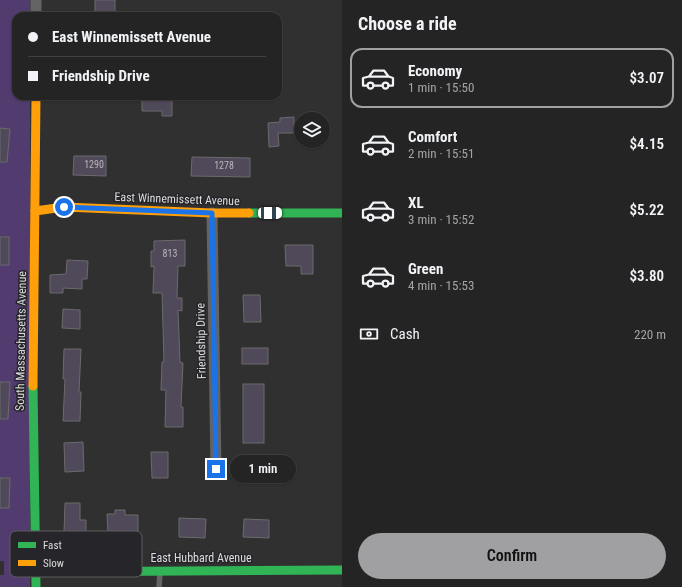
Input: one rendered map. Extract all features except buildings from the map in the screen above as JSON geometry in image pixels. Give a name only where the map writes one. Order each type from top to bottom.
[{"type":"street","points":[[36,0],[36,12]]},
{"type":"street","name":"South Massachusetts Avenue","points":[[35,531],[33,421],[36,100]]},
{"type":"street","name":"East Winnemissett Avenue","points":[[35,211],[64,207],[212,213],[342,213]]},
{"type":"street","name":"Friendship Drive","points":[[212,213],[216,469]]},
{"type":"street","name":"East Hubbard Avenue","points":[[142,570],[342,570]]},
{"type":"lane","points":[[159,587],[160,570]]},
{"type":"shaded area","points":[[0,0],[30,0],[30,12],[12,12],[12,100],[30,100],[30,531],[10,531],[10,577],[30,577],[30,587],[0,587],[0,575],[4,575],[4,561],[0,561]]},
{"type":"traffic: fast","points":[[249,213],[342,213]]},
{"type":"traffic: fast","points":[[33,386],[35,531]]},
{"type":"traffic: fast","points":[[142,571],[342,570]]},
{"type":"traffic: fast","points":[[36,577],[36,587]]},
{"type":"traffic: slow","points":[[33,386],[36,100]]},
{"type":"traffic: slow","points":[[35,211],[64,207],[249,213]]},
{"type":"route","points":[[64,207],[212,213],[216,469]]}]
